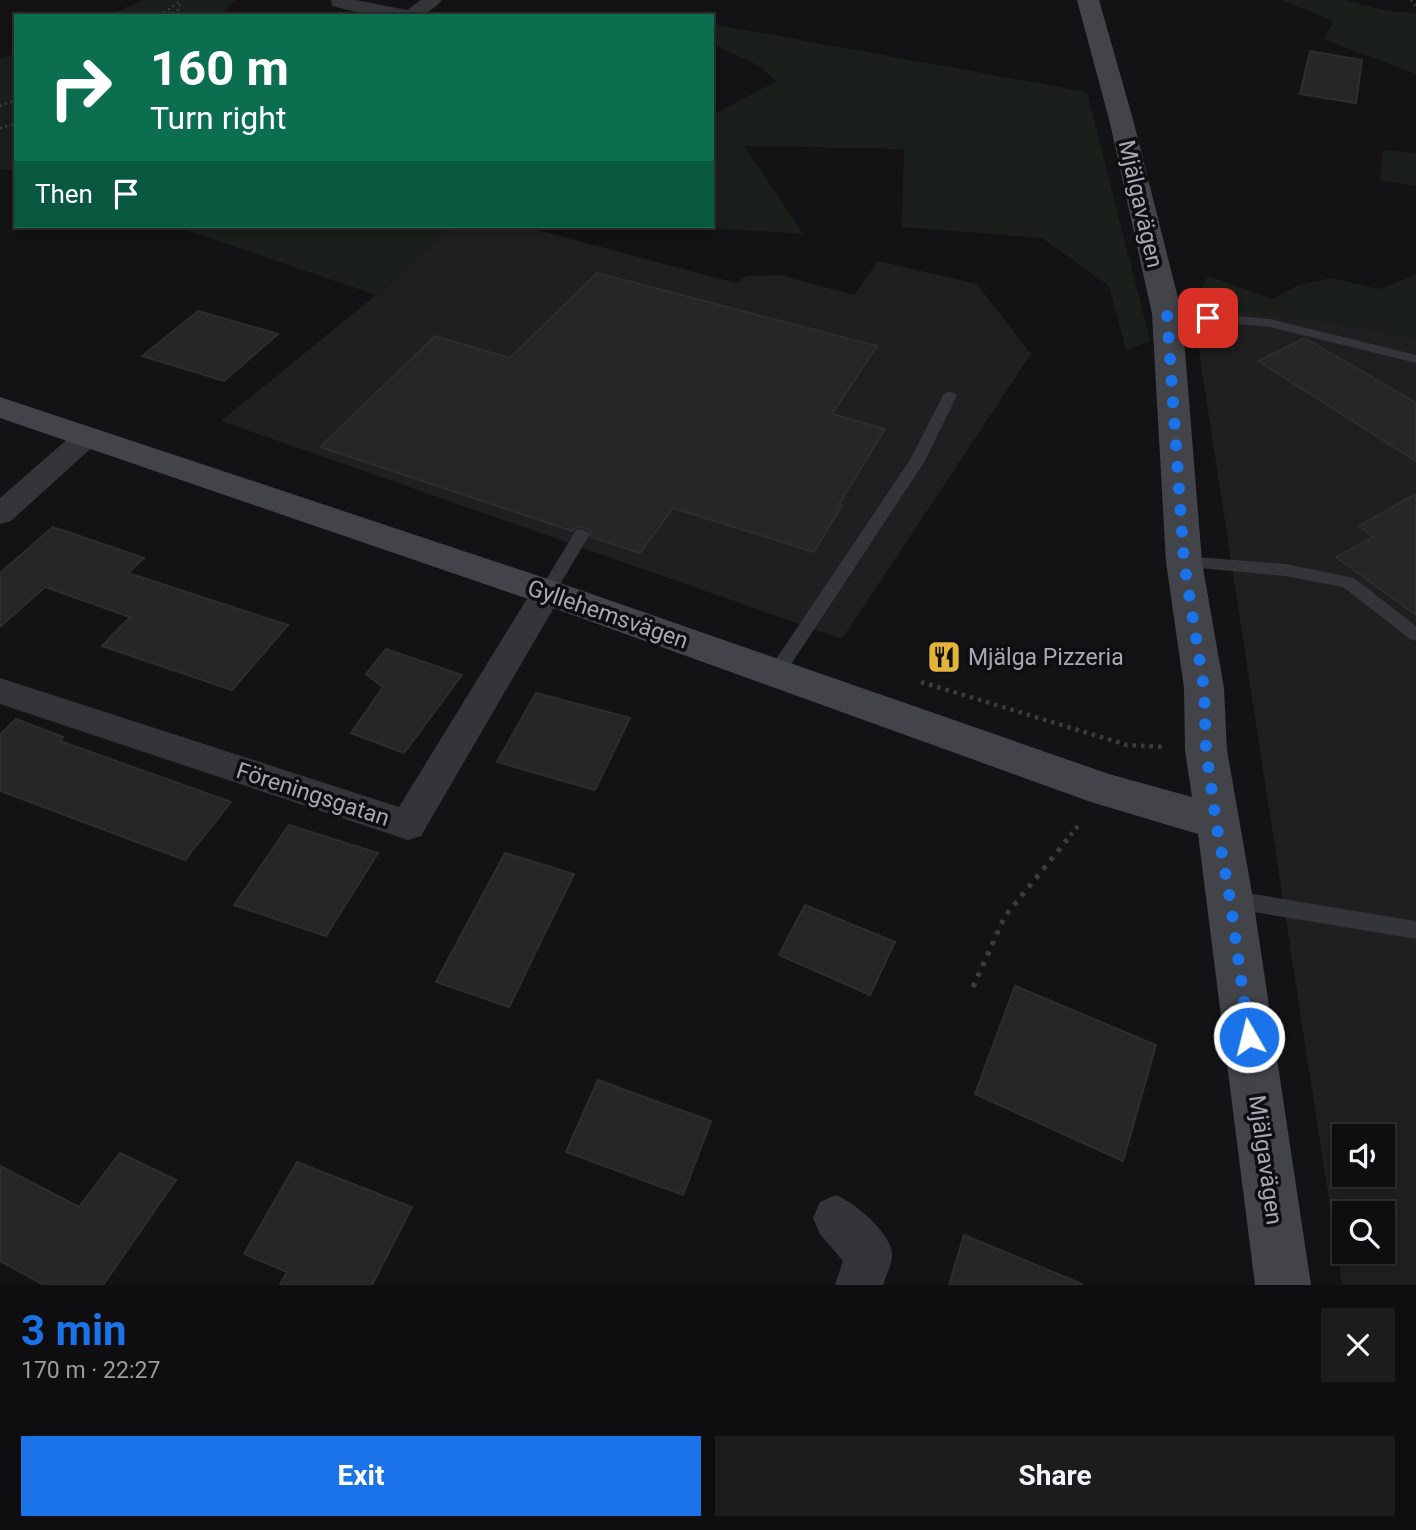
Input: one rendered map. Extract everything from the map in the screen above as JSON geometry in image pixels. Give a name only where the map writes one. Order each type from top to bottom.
[{"type":"street","points":[[344,0],[340,2],[399,14]]},
{"type":"street","points":[[412,14],[433,0]]},
{"type":"street","name":"Mjälgavägen","points":[[1088,0],[1122,123],[1167,314],[1184,562],[1204,688],[1206,750],[1230,899],[1283,1285]]},
{"type":"street","name":"Gyllehemsvägen","points":[[0,407],[547,592],[1106,790],[1216,822]]},
{"type":"street","points":[[0,514],[88,436]]},
{"type":"street","name":"Föreningsgatan","points":[[0,691],[408,825],[547,592]]},
{"type":"street","points":[[835,1218],[869,1254],[859,1285]]},
{"type":"lane","points":[[1167,314],[1270,323],[1416,359]]},
{"type":"lane","points":[[776,673],[917,461],[950,395]]},
{"type":"lane","points":[[547,592],[582,534]]},
{"type":"lane","points":[[1184,562],[1285,570],[1348,582],[1416,635]]},
{"type":"lane","points":[[1230,899],[1416,929]]},
{"type":"path","points":[[162,14],[183,0]]},
{"type":"path","points":[[1411,0],[1416,7]]},
{"type":"path","points":[[973,987],[1005,916],[1106,790],[1127,745]]},
{"type":"shaded area","points":[[144,0],[235,0],[221,14],[110,14]]},
{"type":"shaded area","points":[[1280,0],[1345,0],[1387,11],[1416,13],[1416,74],[1323,39],[1334,21]]},
{"type":"shaded area","points":[[714,24],[1087,92],[1150,341],[1126,350],[1109,286],[1042,238],[902,227],[904,149],[744,146],[803,234],[710,228],[714,228],[714,114],[777,81],[759,66],[714,45]]},
{"type":"shaded area","points":[[14,54],[14,171],[0,169],[0,59]]},
{"type":"shaded area","points":[[1383,150],[1416,153],[1416,186],[1380,180]]},
{"type":"shaded area","points":[[180,228],[452,228],[376,295]]},
{"type":"shaded area","points":[[452,228],[530,228],[736,283],[746,276],[780,275],[854,295],[878,261],[977,284],[1031,354],[842,639],[221,421],[376,295]]},
{"type":"shaded area","points":[[1416,275],[1416,339],[1363,327],[1192,306],[1208,276],[1273,299],[1298,285],[1332,278],[1379,289]]},
{"type":"shaded area","points":[[1192,306],[1363,327],[1416,339],[1416,1285],[1342,1285],[1339,1264],[1395,1264],[1395,1201],[1332,1201],[1332,1220]]},
{"type":"building","points":[[1310,51],[1362,60],[1356,103],[1300,94]]},
{"type":"building","points":[[597,273],[877,346],[832,414],[885,429],[839,504],[842,505],[814,552],[673,508],[640,553],[591,537],[591,532],[583,527],[576,527],[572,531],[320,447],[435,336],[510,358]]},
{"type":"building","points":[[198,311],[278,334],[224,381],[142,356]]},
{"type":"building","points":[[1305,338],[1416,403],[1416,461],[1258,361]]},
{"type":"building","points":[[1416,494],[1416,615],[1336,557],[1373,537],[1359,526]]},
{"type":"building","points":[[53,527],[144,558],[128,573],[288,625],[232,690],[102,646],[130,617],[45,587],[0,627],[0,573]]},
{"type":"building","points":[[386,649],[462,675],[404,753],[351,733],[383,687],[366,674]]},
{"type":"building","points":[[536,693],[630,718],[595,790],[497,762]]},
{"type":"building","points":[[16,719],[63,737],[60,741],[231,802],[185,860],[0,791],[0,735]]},
{"type":"building","points":[[289,825],[378,853],[326,936],[234,905]]},
{"type":"building","points":[[505,853],[574,874],[509,1007],[436,982]]},
{"type":"building","points":[[805,905],[895,942],[870,995],[779,955]]},
{"type":"building","points":[[1015,986],[1156,1045],[1123,1161],[975,1094]]},
{"type":"building","points":[[598,1080],[711,1121],[683,1195],[566,1152]]},
{"type":"building","points":[[120,1153],[176,1180],[103,1285],[44,1285],[0,1261],[0,1166],[79,1207]]},
{"type":"building","points":[[297,1162],[412,1207],[372,1285],[280,1285],[287,1272],[244,1254]]},
{"type":"building","points":[[964,1235],[1082,1284],[1082,1285],[949,1285]]},
{"type":"place","name":"Mjälga Pizzeria","points":[[944,657]]},
{"type":"route","points":[[1208,318],[1167,314],[1184,562],[1204,688],[1206,750],[1249,1037]]}]
